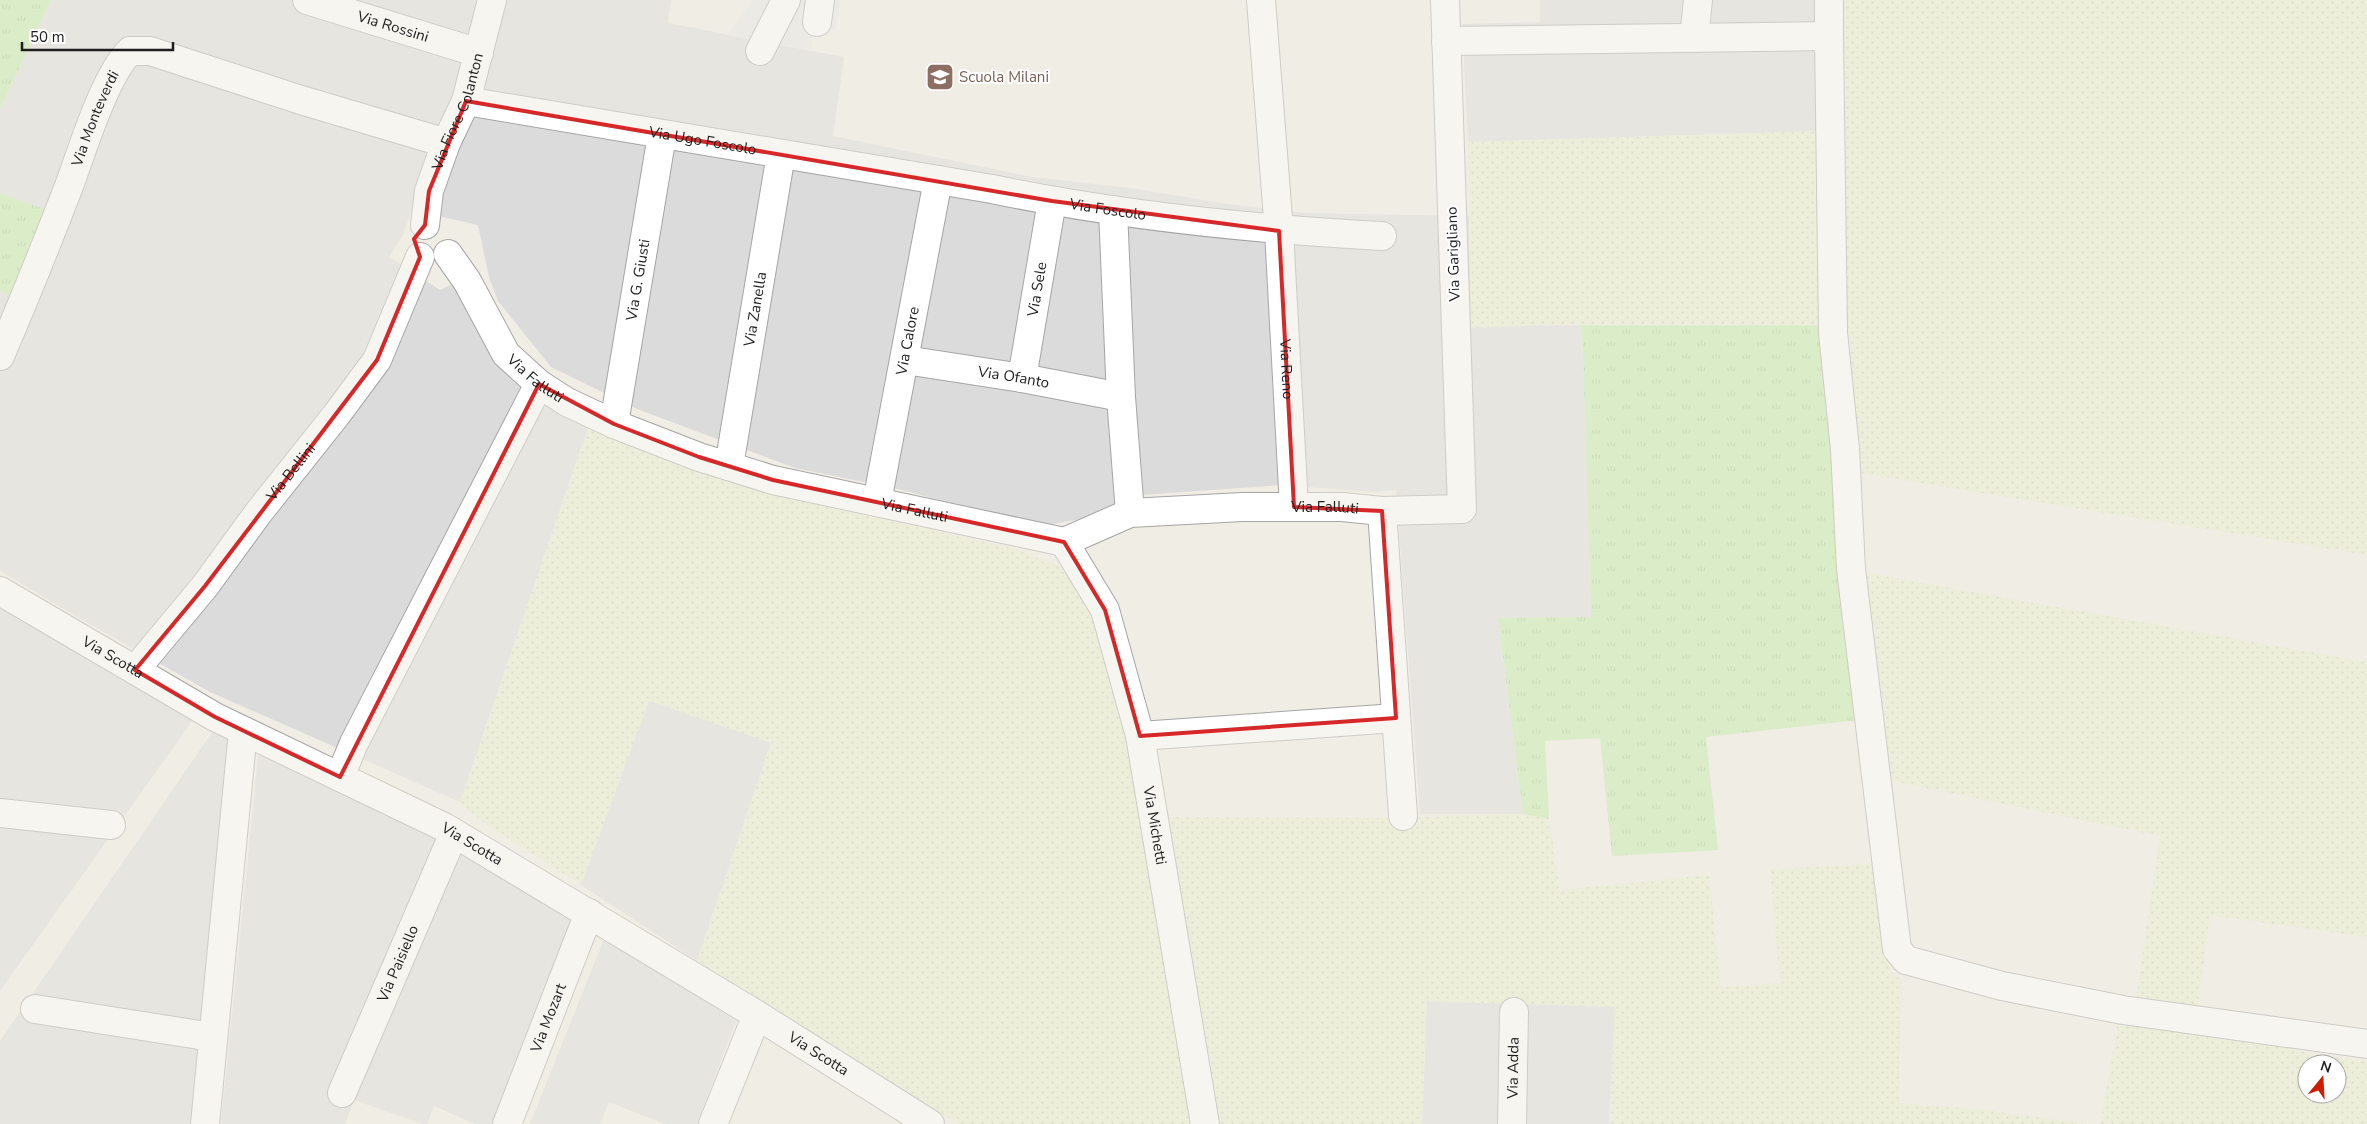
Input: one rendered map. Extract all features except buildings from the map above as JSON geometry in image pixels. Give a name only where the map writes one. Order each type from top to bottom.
[{"type":"street","name":"Via Rossini","points":[[307,0],[479,53]]},
{"type":"street","name":"Via Fiore Colanton","points":[[425,224],[429,191],[446,143],[466,101],[492,0]]},
{"type":"street","points":[[760,51],[786,0]]},
{"type":"street","name":"Via Reno","points":[[1261,0],[1279,231],[1294,507]]},
{"type":"street","name":"Via Garigliano","points":[[1445,0],[1462,509]]},
{"type":"street","points":[[1694,38],[1698,0]]},
{"type":"street","points":[[1829,0],[1833,333],[1845,450],[1851,569],[1897,949],[1906,960],[2002,986],[2123,1010],[2367,1044]]},
{"type":"street","points":[[1446,41],[1829,36]]},
{"type":"street","name":"Via Monteverdi","points":[[0,356],[45,249],[94,121],[120,60],[130,51],[150,51],[446,143]]},
{"type":"street","name":"Via Ugo Foscolo","points":[[466,101],[938,180]]},
{"type":"street","name":"Via G. Giusti","points":[[614,424],[662,135]]},
{"type":"street","name":"Via Zanella","points":[[729,466],[781,154]]},
{"type":"street","name":"Via Foscolo","points":[[938,180],[1052,201],[1279,231],[1382,236]]},
{"type":"street","name":"Via Calore","points":[[877,502],[938,180]]},
{"type":"street","name":"Via Sele","points":[[1022,378],[1052,201]]},
{"type":"street","points":[[1113,210],[1120,397],[1130,513]]},
{"type":"street","points":[[438,223],[448,230],[452,242],[448,254],[438,260],[426,260],[420,257],[416,252],[414,239],[420,228],[425,224],[438,223]]},
{"type":"street","name":"Via Falluti","points":[[448,254],[467,281],[506,354],[539,384],[567,402],[614,424],[699,457],[773,480],[1064,542],[1130,513],[1242,507],[1342,507],[1382,511],[1462,509]]},
{"type":"street","name":"Via Bellini","points":[[135,670],[205,586],[259,512],[337,414],[376,360],[420,257]]},
{"type":"street","name":"Via Ofanto","points":[[905,360],[1022,378],[1120,397]]},
{"type":"street","points":[[340,777],[358,735],[539,384]]},
{"type":"street","points":[[1382,511],[1403,816]]},
{"type":"street","name":"Via Michetti","points":[[1064,542],[1104,610],[1140,736],[1205,1124]]},
{"type":"street","name":"Via Scotta","points":[[0,591],[243,731],[454,833],[756,1015],[930,1124]]},
{"type":"street","points":[[1140,736],[1396,718]]},
{"type":"street","points":[[205,1124],[243,731]]},
{"type":"street","points":[[0,813],[111,825]]},
{"type":"street","name":"Via Paisiello","points":[[342,1093],[454,833]]},
{"type":"street","name":"Via Mozart","points":[[507,1124],[589,913]]},
{"type":"street","points":[[35,1009],[212,1037]]},
{"type":"street","name":"Via Adda","points":[[1512,1124],[1514,1012]]},
{"type":"street","points":[[713,1124],[756,1015]]},
{"type":"highlighted area","points":[[466,101],[1052,201],[1279,231],[1294,507],[1382,511],[1396,718],[1140,736],[1105,610],[1064,542],[773,480],[699,457],[614,424],[539,384],[340,777],[215,717],[135,670],[205,586],[377,360],[420,257],[414,239],[425,225],[429,191]]},
{"type":"shaded area","points":[[51,0],[671,0],[668,23],[844,57],[833,136],[1032,177],[1130,188],[1228,204],[1303,213],[1469,216],[1471,327],[1582,325],[1591,618],[1498,618],[1523,814],[1420,814],[1396,490],[1370,492],[1282,485],[1142,495],[1086,518],[1047,525],[988,513],[898,489],[795,468],[637,409],[551,367],[498,301],[489,277],[478,225],[412,210],[403,235],[389,257],[440,290],[461,280],[492,356],[506,375],[590,422],[460,802],[210,692],[0,571],[0,291],[13,299],[44,209],[0,193],[0,109]]},
{"type":"shaded area","points":[[754,0],[840,0],[835,30],[814,26],[811,51],[726,35]]},
{"type":"shaded area","points":[[1540,0],[1842,0],[1820,131],[1468,142],[1462,24],[1540,22]]},
{"type":"shaded area","points":[[0,608],[192,721],[0,991]]},
{"type":"shaded area","points":[[649,700],[771,743],[697,961],[581,885]]},
{"type":"shaded area","points":[[215,728],[228,734],[201,1051],[192,1124],[0,1124],[0,1041]]},
{"type":"shaded area","points":[[264,751],[470,856],[575,918],[493,1124],[475,1124],[434,1106],[427,1124],[423,1124],[354,1100],[345,1124],[221,1124],[258,756]]},
{"type":"shaded area","points":[[605,936],[736,1021],[697,1124],[665,1124],[609,1102],[600,1124],[530,1124]]},
{"type":"shaded area","points":[[1427,1001],[1615,1007],[1609,1124],[1422,1124]]},
{"type":"green space","points":[[0,0],[51,0],[0,109]]},
{"type":"green space","points":[[1841,0],[2367,0],[2367,555],[1858,473],[1848,345],[1838,152]]},
{"type":"green space","points":[[1820,131],[1824,325],[1572,324],[1471,328],[1468,142]]},
{"type":"green space","points":[[0,193],[44,209],[14,299],[0,291]]},
{"type":"green space","points":[[1582,325],[1824,325],[1859,720],[1706,737],[1718,850],[1612,856],[1600,738],[1545,741],[1549,819],[1523,814],[1498,618],[1591,617]]},
{"type":"green space","points":[[590,422],[685,466],[795,500],[1012,548],[1060,566],[1083,586],[1100,619],[1147,817],[1389,818],[1523,814],[1549,819],[1560,890],[1709,875],[1721,987],[1780,983],[1770,870],[1878,863],[1889,970],[1896,977],[1902,978],[1899,1103],[1984,1110],[2087,1124],[1609,1124],[1615,1007],[1427,1001],[1422,1124],[959,1124],[795,1028],[697,961],[771,743],[649,701],[581,885],[481,821],[460,802]]},
{"type":"green space","points":[[1861,572],[2367,662],[2367,937],[2210,915],[2197,1013],[2135,1005],[2160,836],[1887,780]]},
{"type":"green space","points":[[2118,1024],[2265,1040],[2310,1054],[2297,1054],[2297,1104],[2347,1104],[2347,1059],[2367,1061],[2367,1124],[2100,1124]]},
{"type":"place","name":"Scuola Milani","points":[[940,77]]}]
